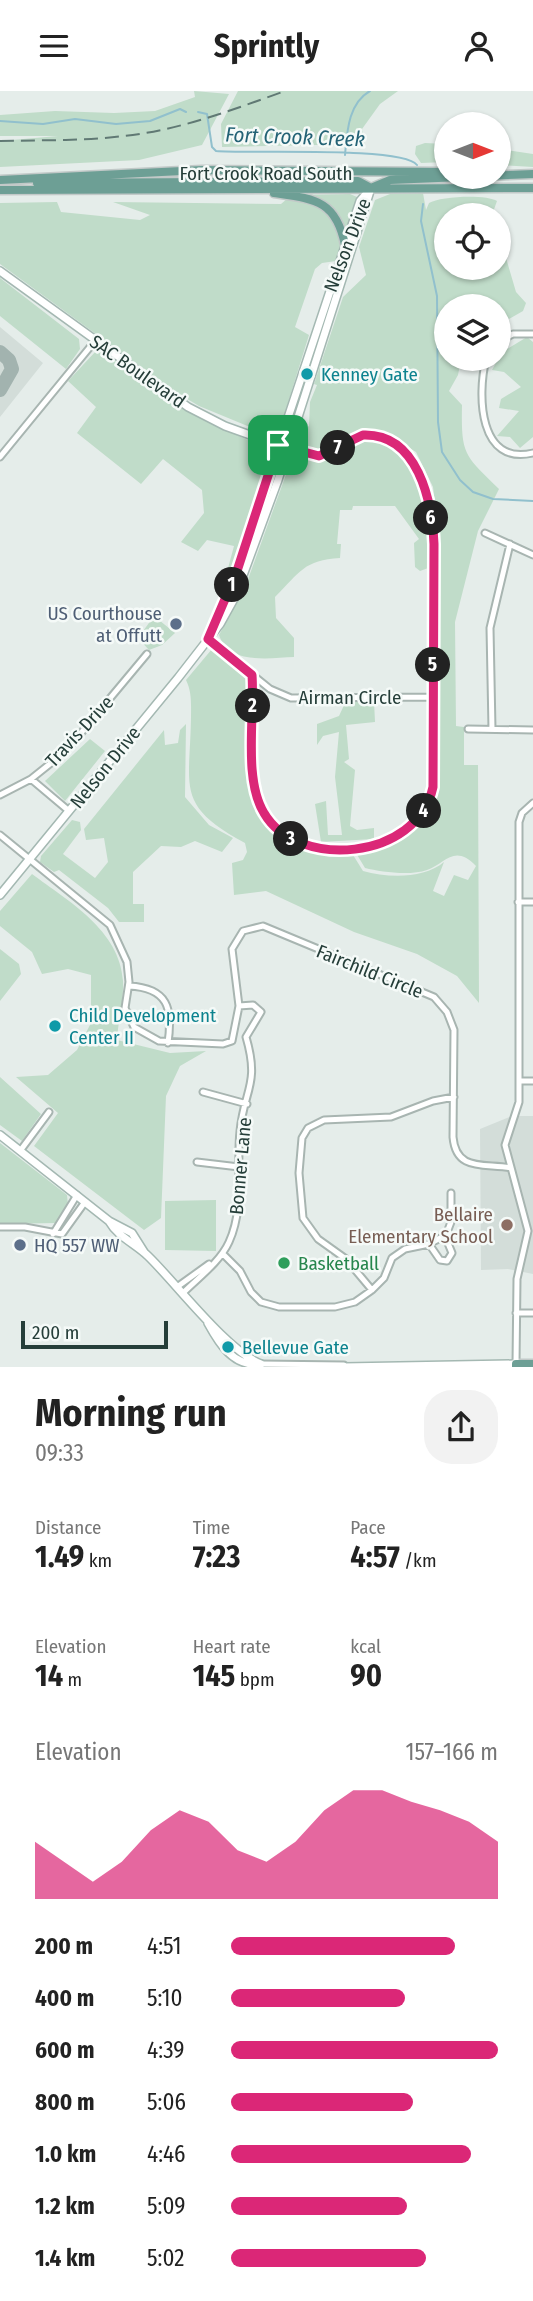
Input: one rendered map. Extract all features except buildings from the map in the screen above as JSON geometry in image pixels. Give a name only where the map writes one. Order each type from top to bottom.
[{"type":"main road","name":"Fort Crook Road South","points":[[0,181],[202,170],[434,172]]},
{"type":"main road","points":[[511,173],[533,174]]},
{"type":"main road","points":[[0,181],[358,181],[371,188],[390,180],[533,174]]},
{"type":"main road","name":"Fort Crook Road South","points":[[0,190],[533,188]]},
{"type":"main road","points":[[251,190],[321,203],[337,218],[345,245]]},
{"type":"main road","points":[[516,1365],[533,1364]]},
{"type":"street","name":"Nelson Drive","points":[[208,639],[234,579],[360,201],[371,188]]},
{"type":"street","name":"Nelson Drive","points":[[0,895],[220,624],[241,584],[288,449],[371,188]]},
{"type":"street","name":"SAC Boulevard","points":[[0,271],[94,341],[200,414],[288,449],[319,456],[363,435],[379,435],[397,443],[408,456],[426,497],[433,529],[433,698]]},
{"type":"street","points":[[511,335],[533,334]]},
{"type":"street","points":[[0,457],[94,341]]},
{"type":"street","points":[[485,371],[486,433],[503,451],[514,455],[533,453]]},
{"type":"street","points":[[485,533],[533,555]]},
{"type":"street","points":[[492,729],[490,628],[510,544]]},
{"type":"street","name":"Airman Circle","points":[[208,639],[274,691],[292,698],[433,698]]},
{"type":"street","name":"Travis Drive","points":[[0,795],[31,779],[66,751],[147,654]]},
{"type":"street","points":[[252,675],[253,785],[256,797],[263,813],[278,830],[291,839],[315,847],[379,846],[398,838],[416,822],[433,787],[433,698]]},
{"type":"street","points":[[468,729],[533,730]]},
{"type":"street","points":[[31,779],[69,811]]},
{"type":"street","points":[[202,1313],[229,1354],[246,1364],[516,1365],[518,1272],[528,1231],[505,1145],[518,1110],[519,822],[522,813],[533,803]]},
{"type":"street","points":[[0,835],[110,925],[125,954],[129,986],[125,1008],[130,1021],[144,1035],[169,1043],[228,1044],[235,1033],[239,1006]]},
{"type":"street","points":[[518,902],[533,902]]},
{"type":"street","name":"Fairchild Circle","points":[[239,1006],[232,949],[243,931],[256,926],[271,927],[326,954],[422,990],[442,1004],[452,1022],[453,1137],[456,1152],[468,1164],[511,1168]]},
{"type":"street","points":[[129,986],[149,989],[163,999],[170,1014],[169,1043]]},
{"type":"street","name":"Bonner Lane","points":[[180,1290],[197,1270],[223,1254],[234,1229],[240,1130],[253,1072],[246,1037],[261,1012],[253,1005],[239,1006]]},
{"type":"street","points":[[519,1081],[533,1080]]},
{"type":"street","points":[[203,1092],[247,1104]]},
{"type":"street","points":[[372,1290],[346,1259],[318,1239],[303,1218],[299,1173],[302,1138],[308,1128],[324,1120],[391,1117],[433,1101],[454,1097]]},
{"type":"street","points":[[20,1150],[49,1112]]},
{"type":"street","points":[[0,1135],[109,1221],[132,1233],[144,1252],[236,1348],[261,1364]]},
{"type":"street","points":[[197,1162],[239,1167]]},
{"type":"street","points":[[223,1254],[240,1271],[255,1297],[268,1305],[335,1307],[355,1302],[384,1278],[392,1258],[405,1249],[429,1244],[444,1236],[451,1222],[451,1193]]},
{"type":"street","points":[[53,1234],[77,1195]]},
{"type":"street","points":[[0,1227],[25,1227],[62,1234],[85,1202]]},
{"type":"street","points":[[429,1244],[440,1260],[447,1261],[452,1253],[444,1236]]},
{"type":"street","points":[[516,1313],[533,1313]]},
{"type":"shaded area","points":[[0,327],[43,363],[0,417]]},
{"type":"shaded area","name":"Bellaire Elementary School","points":[[512,1116],[533,1116],[533,1274],[508,1269],[481,1270],[480,1129]]},
{"type":"green space","points":[[194,91],[229,94],[202,145],[139,160],[0,167],[0,141],[58,136],[0,136],[0,115],[55,111],[155,111],[195,97]]},
{"type":"green space","points":[[238,91],[398,91],[380,104],[362,129],[365,144],[222,147],[221,124]]},
{"type":"green space","points":[[434,143],[434,162],[421,163],[415,154],[416,146]]},
{"type":"green space","points":[[511,151],[533,154],[533,167],[511,166]]},
{"type":"green space","points":[[423,193],[426,210],[429,203],[453,197],[484,197],[497,201],[434,203],[434,280],[511,280],[511,275],[516,292],[526,303],[523,311],[511,318],[511,294],[434,294],[434,371],[459,371],[449,391],[462,405],[464,445],[478,469],[499,489],[478,531],[455,622],[456,726],[464,727],[464,765],[478,765],[479,1003],[457,976],[417,954],[354,932],[266,891],[234,895],[232,863],[243,860],[247,852],[245,843],[207,817],[191,793],[189,778],[191,703],[186,680],[212,649],[250,679],[253,795],[261,811],[280,833],[304,845],[350,850],[363,871],[373,873],[394,876],[416,874],[436,868],[444,862],[433,891],[444,896],[454,875],[468,880],[476,866],[462,856],[456,856],[420,872],[387,872],[365,868],[356,853],[394,843],[404,837],[420,820],[435,788],[439,536],[433,487],[416,452],[387,434],[362,432],[324,450],[299,446],[298,432],[309,426],[310,402],[317,385],[314,384],[343,297],[366,275],[359,247],[375,200],[390,194]]},
{"type":"green space","points":[[350,194],[357,197],[357,200],[346,231],[329,207],[301,195]]},
{"type":"green space","points":[[288,198],[313,205],[331,217],[340,235],[340,247],[336,261],[322,263],[315,269],[295,327],[309,335],[282,422],[274,432],[267,434],[199,406],[174,391],[0,264],[0,203],[57,202],[61,212],[140,220],[150,215],[113,202],[281,204]]},
{"type":"green space","points":[[0,278],[79,339],[80,349],[66,369],[0,316]]},
{"type":"green space","points":[[527,337],[533,342],[533,437],[520,448],[510,437],[497,436],[519,411],[499,408],[501,399],[521,387],[504,372],[498,371],[511,371],[511,347]]},
{"type":"green space","points":[[96,351],[102,352],[201,417],[266,447],[271,456],[227,586],[220,598],[234,546],[207,540],[198,551],[181,542],[204,513],[202,490],[163,459],[141,484],[77,433],[96,407],[68,381]]},
{"type":"green space","points":[[375,439],[392,446],[405,458],[415,474],[426,511],[431,567],[420,571],[415,567],[414,543],[419,539],[395,506],[353,506],[352,510],[340,510],[337,544],[341,544],[340,558],[318,561],[303,569],[275,597],[276,618],[294,638],[294,657],[251,658],[231,651],[219,635],[240,596],[248,590],[247,582],[292,458],[327,460],[357,444]]},
{"type":"green space","points":[[154,616],[175,633],[162,645],[149,650],[138,638]]},
{"type":"green space","points":[[346,701],[374,701],[375,722],[346,725],[349,759],[344,762],[355,770],[350,826],[357,830],[374,828],[374,839],[321,842],[315,804],[326,801],[328,835],[342,835],[335,777],[339,732],[323,736],[317,745],[317,724],[339,716]]},
{"type":"green space","points":[[186,724],[185,797],[209,825],[233,838],[222,852],[195,841],[181,847],[161,846],[133,872],[133,904],[144,904],[144,922],[119,922],[108,908],[59,870],[54,872],[40,862],[41,856],[72,820],[80,822],[81,830],[63,854],[95,878],[108,862],[104,838],[86,840],[84,829],[164,730],[165,745],[178,743],[180,730]]},
{"type":"green space","points":[[90,739],[105,751],[65,801],[45,781]]},
{"type":"green space","points":[[32,874],[76,906],[113,947],[120,963],[123,981],[117,1040],[170,1053],[206,1051],[180,1066],[166,1096],[161,1218],[144,1230],[34,1146],[58,1113],[16,1077],[48,1075],[77,1050],[91,1023],[91,975],[68,969],[42,974],[32,952],[0,926],[0,911]]},
{"type":"green space","points":[[0,949],[19,964],[21,974],[0,1001]]},
{"type":"green space","points":[[0,1077],[41,1114],[22,1141],[0,1125]]},
{"type":"green space","points":[[0,1143],[67,1195],[68,1205],[57,1223],[0,1224]]},
{"type":"green space","points":[[216,1200],[216,1251],[165,1250],[165,1201]]},
{"type":"waterway","points":[[345,155],[353,111],[357,103],[370,91]]},
{"type":"waterway","name":"Fort Crook Creek","points":[[0,121],[43,124],[75,119],[116,124],[150,121],[180,109],[186,112]]},
{"type":"waterway","name":"Fort Crook Creek","points":[[198,112],[207,114],[212,147],[216,151],[356,153],[406,159],[417,165]]},
{"type":"waterway","name":"Fort Crook Creek","points":[[423,204],[421,221],[437,296],[438,422],[442,452],[460,480],[473,492],[493,499],[533,501]]},
{"type":"taxiway","points":[[0,352],[9,360],[12,369],[0,390]]},
{"type":"railway","points":[[0,141],[93,139],[145,133],[206,118],[285,91]]},
{"type":"place","name":"Kenney Gate","points":[[307,374]]},
{"type":"place","name":"US Courthouse at Offutt","points":[[176,624]]},
{"type":"place","name":"Child Development Center II","points":[[55,1026]]},
{"type":"place","name":"Bellaire Elementary School","points":[[507,1225]]},
{"type":"place","name":"HQ 557 WW","points":[[20,1245]]},
{"type":"place","name":"Basketball","points":[[284,1263]]},
{"type":"place","name":"Bellevue Gate","points":[[228,1347]]},
{"type":"route","points":[[363,435],[387,438],[403,449],[415,467],[430,509],[434,544],[433,787],[425,809],[411,828],[398,838],[379,846],[315,847],[299,843],[273,825],[263,813],[253,785],[252,675],[208,639],[237,571],[278,445],[319,456],[363,435]]}]
